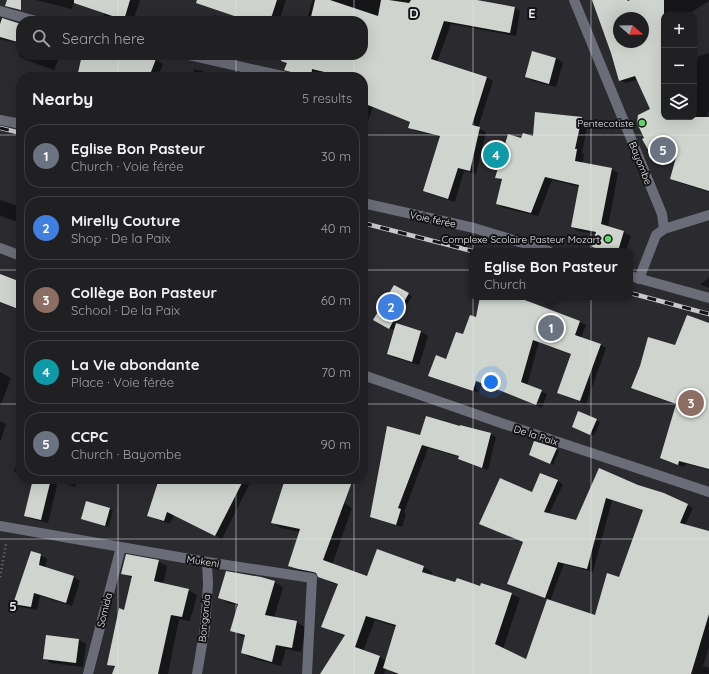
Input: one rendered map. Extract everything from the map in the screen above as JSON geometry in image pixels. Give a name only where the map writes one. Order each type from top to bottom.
[{"type":"street","name":"Bayombe","points":[[574,0],[662,214],[664,230]]},
{"type":"street","points":[[0,11],[18,16]]},
{"type":"street","points":[[211,60],[265,72]]},
{"type":"street","points":[[0,120],[16,123]]},
{"type":"street","name":"Voie férée","points":[[368,204],[474,228],[539,248]]},
{"type":"street","points":[[709,215],[656,234],[634,278],[709,298]]},
{"type":"street","points":[[0,248],[16,254]]},
{"type":"street","name":"De la Paix","points":[[368,377],[501,424],[709,492]]},
{"type":"street","name":"Mukeni","points":[[4,527],[206,562],[312,578],[307,674]]},
{"type":"street","name":"Somida","points":[[88,674],[121,547]]},
{"type":"street","name":"Bongonda","points":[[197,674],[205,627],[208,584],[206,562]]},
{"type":"path","points":[[0,576],[4,527]]},
{"type":"building","points":[[7,0],[21,0],[21,10],[5,6]]},
{"type":"building","points":[[74,0],[130,0],[125,16],[112,16],[74,3]]},
{"type":"building","points":[[197,0],[277,0],[272,16],[234,16],[196,3]]},
{"type":"building","points":[[315,0],[330,0],[378,16],[381,0],[409,3],[411,0],[477,0],[515,7],[510,33],[444,21],[431,59],[487,77],[472,125],[480,127],[470,171],[458,168],[448,199],[423,191],[440,136],[408,128],[410,122],[368,105],[368,72],[324,72],[312,69],[312,72],[291,72],[284,70],[287,63],[281,60],[368,60],[368,16],[311,16]]},
{"type":"building","points":[[592,0],[664,0],[664,12],[661,12],[661,120],[697,120],[697,117],[709,117],[709,191],[670,179],[678,150],[655,162],[642,139],[644,138],[637,123],[638,115],[650,109],[635,76],[619,81],[611,53]]},
{"type":"building","points":[[2,18],[16,22],[16,42],[0,37],[0,24]]},
{"type":"building","points":[[532,51],[556,58],[549,84],[525,77]]},
{"type":"building","points":[[81,60],[156,60],[151,72],[78,72]]},
{"type":"building","points":[[535,112],[582,117],[575,149],[577,149],[575,161],[612,168],[601,224],[624,231],[619,248],[592,247],[596,232],[571,227],[579,185],[545,177],[531,213],[496,204],[502,179],[495,178],[508,134],[521,138],[523,133],[533,136]]},
{"type":"building","points":[[0,274],[16,280],[16,308],[0,302]]},
{"type":"building","points":[[394,285],[409,293],[389,329],[373,320]]},
{"type":"building","points":[[479,300],[525,300],[580,321],[575,335],[601,344],[580,401],[557,393],[571,354],[533,340],[521,382],[542,390],[536,405],[476,381],[473,391],[428,376],[436,355],[446,359],[456,332],[463,334],[470,315],[476,317]]},
{"type":"building","points":[[687,315],[709,323],[709,469],[679,461],[678,465],[660,458],[676,404],[631,388],[640,366],[648,337],[675,345]]},
{"type":"building","points":[[396,323],[421,331],[412,362],[387,354]]},
{"type":"building","points":[[578,411],[597,419],[590,435],[572,427]]},
{"type":"building","points":[[426,416],[491,433],[482,468],[458,459],[459,456],[422,445],[398,508],[401,509],[396,525],[370,517],[387,426],[420,435]]},
{"type":"building","points":[[534,441],[557,448],[550,464],[529,455]]},
{"type":"building","points":[[599,468],[688,504],[680,523],[709,531],[709,614],[691,674],[399,674],[383,668],[396,625],[366,616],[355,647],[380,656],[374,674],[320,674],[345,635],[321,627],[338,584],[318,577],[316,573],[288,566],[300,529],[271,523],[283,484],[351,484],[323,560],[367,576],[377,549],[424,566],[422,572],[455,582],[457,578],[480,586],[481,583],[512,593],[495,644],[526,659],[547,599],[595,615],[607,573],[619,577],[643,510],[606,498],[587,569],[558,562],[545,598],[507,584],[523,542],[479,524],[500,478],[532,492],[540,473],[558,480],[544,512],[576,520]]},
{"type":"building","points":[[32,484],[50,484],[41,520],[24,516]]},
{"type":"building","points":[[157,484],[241,484],[215,536],[167,512],[164,521],[147,516]]},
{"type":"building","points":[[86,501],[110,508],[105,526],[81,519]]},
{"type":"building","points":[[31,551],[41,554],[39,565],[74,576],[66,603],[34,593],[31,607],[13,604]]},
{"type":"building","points":[[126,554],[159,560],[154,581],[189,589],[182,617],[171,615],[158,674],[112,674],[115,666],[107,665],[119,608],[124,610],[132,576],[121,574]]},
{"type":"building","points":[[226,571],[275,581],[265,615],[297,621],[292,648],[276,645],[272,662],[241,653],[245,635],[230,631],[238,604],[218,598]]},
{"type":"building","points":[[46,635],[79,639],[76,663],[43,659]]},
{"type":"railway","points":[[0,128],[16,132]]},
{"type":"railway","points":[[368,224],[469,250]]},
{"type":"railway","points":[[633,294],[709,314]]},
{"type":"place","name":"Pentecotiste","points":[[642,123]]},
{"type":"place","name":"CCPC","points":[[663,150]]},
{"type":"place","name":"La Vie abondante","points":[[496,155]]},
{"type":"place","name":"Complexe Scolaire Pasteur Mozart","points":[[608,239]]},
{"type":"place","name":"Mirelly Couture","points":[[391,307]]},
{"type":"place","name":"Eglise Bon Pasteur","points":[[551,328]]},
{"type":"place","name":"Collège Bon Pasteur","points":[[691,403]]}]
